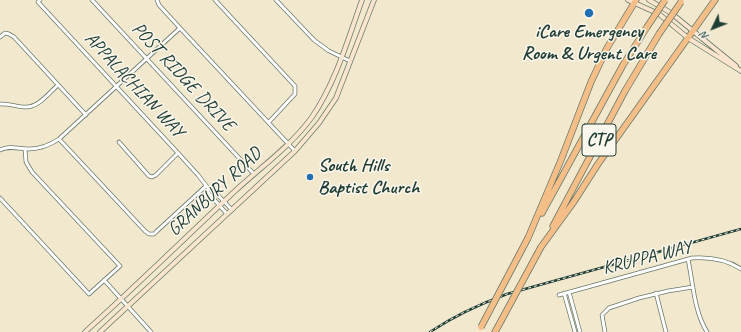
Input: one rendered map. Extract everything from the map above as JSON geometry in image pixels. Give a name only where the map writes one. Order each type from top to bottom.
[{"type":"highway","name":"CTP","points":[[480,330],[528,238],[623,65],[664,0]]},
{"type":"highway","points":[[541,247],[714,0]]},
{"type":"highway","name":"CTP","points":[[495,332],[625,91],[659,34],[681,1]]},
{"type":"highway","points":[[528,238],[561,160],[591,82],[607,48],[635,2]]},
{"type":"main road","name":"GRANBURY ROAD","points":[[85,332],[224,201],[301,132],[326,93],[342,57],[362,0]]},
{"type":"main road","name":"GRANBURY ROAD","points":[[100,332],[295,151],[327,113],[336,98],[374,0]]},
{"type":"main road","points":[[628,0],[659,14],[688,38],[741,71]]},
{"type":"main road","points":[[649,0],[671,13],[732,61],[741,71]]},
{"type":"street","name":"POST RIDGE DRIVE","points":[[92,0],[254,174]]},
{"type":"street","points":[[157,0],[159,5],[180,28],[295,151]]},
{"type":"street","points":[[214,0],[295,86],[295,94],[269,122]]},
{"type":"street","points":[[276,0],[314,40],[329,51],[350,61]]},
{"type":"street","name":"APPALACHIAN WAY","points":[[39,1],[198,174],[207,187],[210,195],[227,214]]},
{"type":"street","points":[[0,150],[9,147],[24,149],[43,147],[59,140],[180,28]]},
{"type":"street","points":[[0,37],[4,33],[14,37],[86,115]]},
{"type":"street","points":[[0,104],[24,107],[31,106],[37,104],[58,85]]},
{"type":"street","points":[[59,140],[145,231],[150,234],[154,234],[207,187]]},
{"type":"street","points":[[119,142],[149,176],[152,177],[156,175],[178,153]]},
{"type":"street","points":[[0,198],[89,294],[120,266],[32,172],[26,162],[24,149]]},
{"type":"street","name":"APPALACHIAN WAY","points":[[207,187],[212,189],[232,210]]},
{"type":"street","name":"KRUPPA WAY","points":[[559,295],[688,259],[702,258],[721,260],[741,268]]},
{"type":"street","points":[[688,259],[697,307],[707,332]]},
{"type":"street","points":[[104,280],[150,332]]},
{"type":"street","points":[[605,332],[602,319],[604,312],[609,308],[656,293],[693,287]]},
{"type":"street","points":[[569,292],[580,332]]},
{"type":"street","points":[[564,293],[575,332]]},
{"type":"street","points":[[656,293],[666,332]]},
{"type":"railway","points":[[430,332],[467,311],[507,294],[741,229]]},
{"type":"place","name":"iCare Emergency Room & Urgent Care","points":[[589,13]]},
{"type":"place","name":"South Hills Baptist Church","points":[[310,177]]}]
